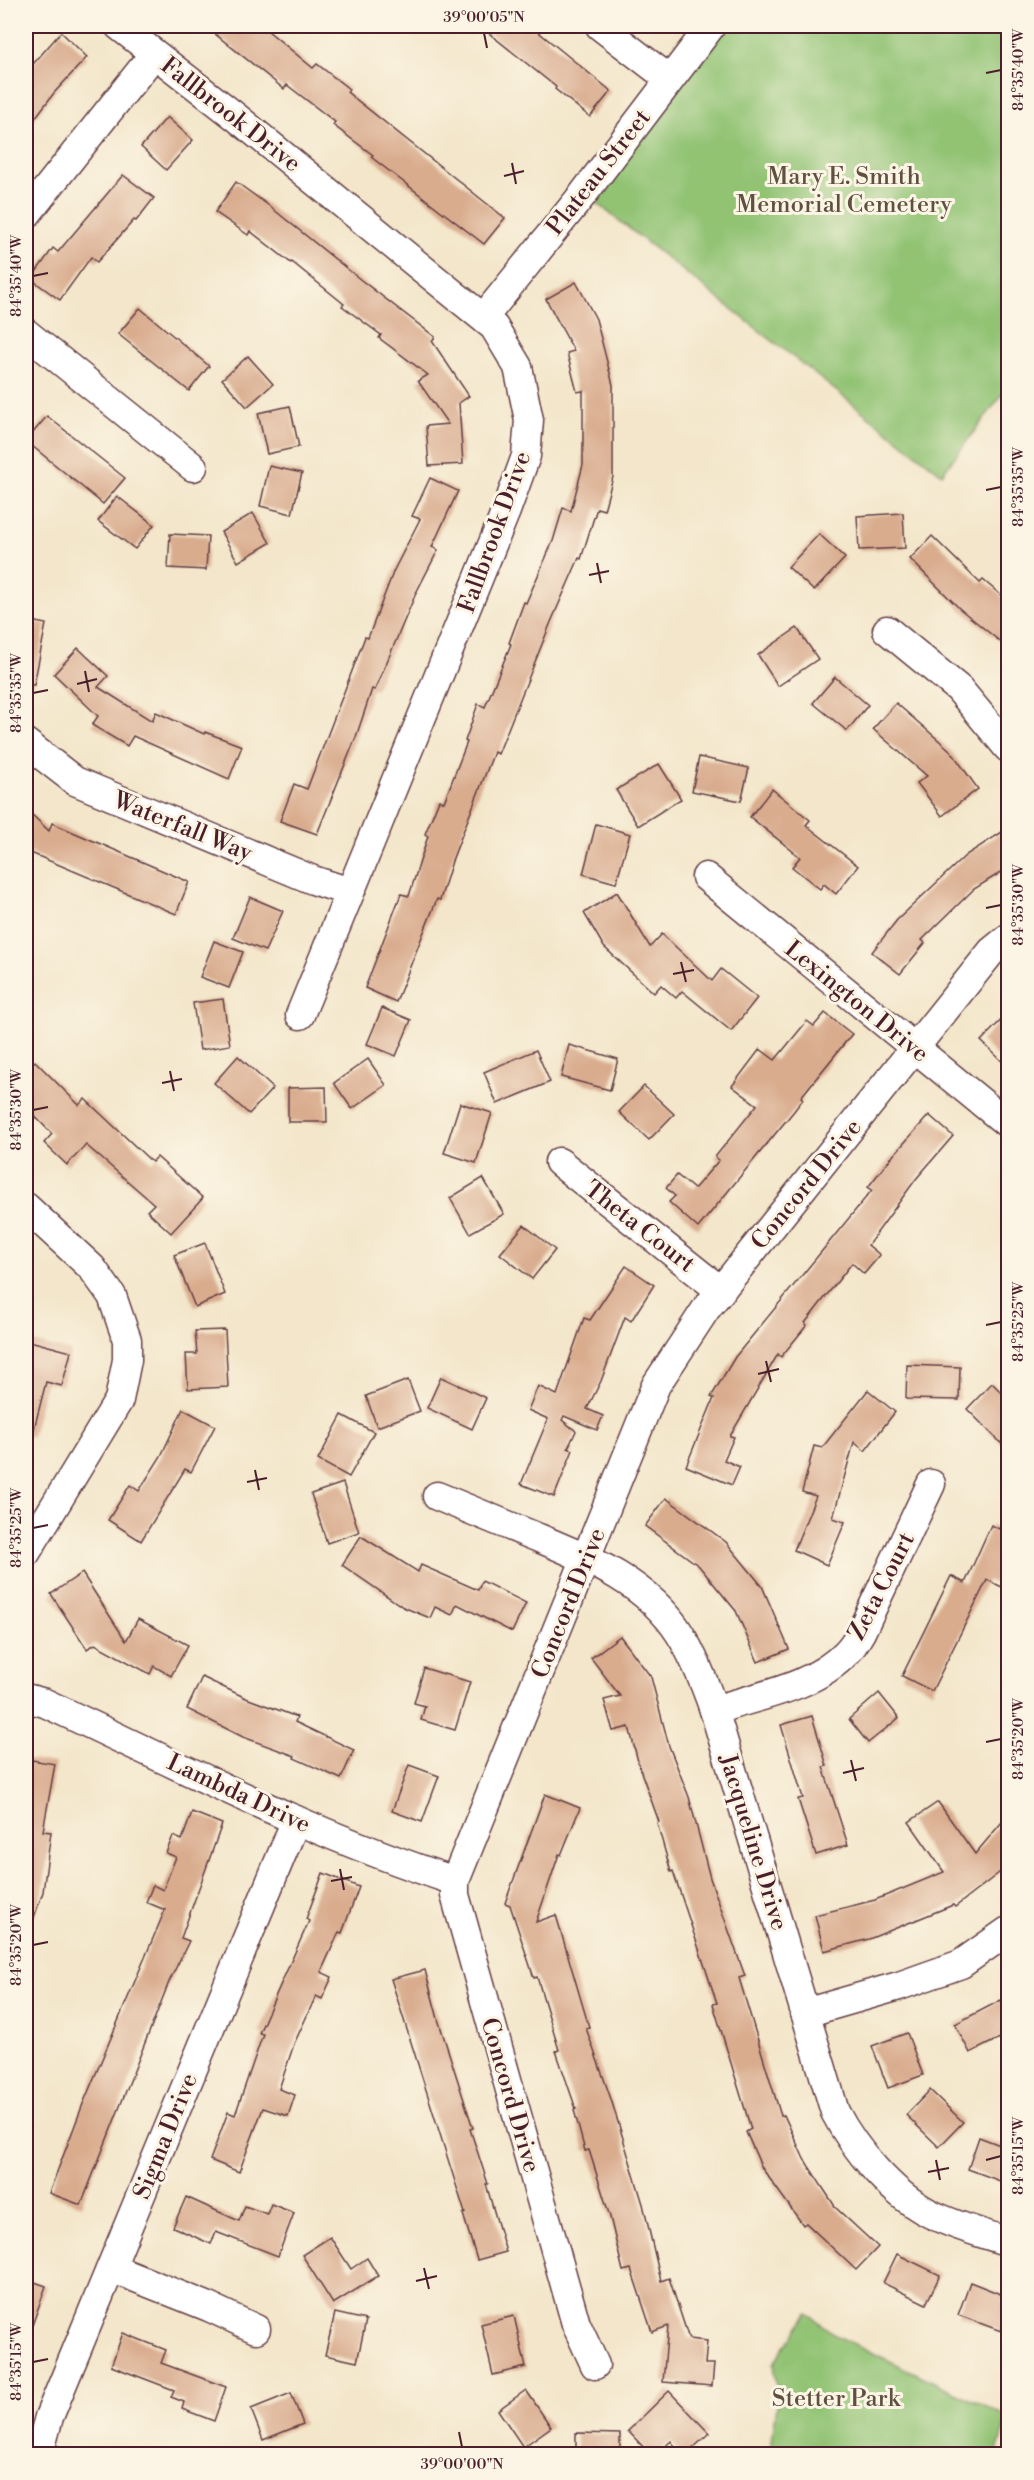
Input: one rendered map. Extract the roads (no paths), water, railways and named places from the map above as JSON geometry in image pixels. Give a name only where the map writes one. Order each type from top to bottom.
[{"type":"street","name":"Fallbrook Drive","points":[[119,26],[484,317],[494,327],[518,367],[529,420],[526,456],[506,511],[300,1015]]},
{"type":"street","points":[[600,26],[669,78]]},
{"type":"street","name":"Plateau Street","points":[[484,317],[584,193],[669,78],[711,26]]},
{"type":"street","points":[[26,215],[154,54]]},
{"type":"street","points":[[26,333],[193,467]]},
{"type":"street","points":[[887,630],[959,689],[1008,748]]},
{"type":"street","name":"Waterfall Way","points":[[26,743],[75,781],[312,880],[350,892]]},
{"type":"street","name":"Lexington Drive","points":[[706,877],[1008,1124]]},
{"type":"street","name":"Concord Drive","points":[[596,2365],[576,2324],[455,1895],[455,1881],[656,1385],[706,1309],[992,951],[1008,938]]},
{"type":"street","name":"Theta Court","points":[[559,1162],[721,1291]]},
{"type":"street","points":[[26,1207],[92,1268],[112,1296],[127,1340],[127,1360],[119,1400],[26,1553]]},
{"type":"street","name":"Zeta Court","points":[[714,1710],[807,1680],[830,1667],[847,1652],[861,1632],[931,1484]]},
{"type":"street","name":"Jacqueline Drive","points":[[437,1496],[606,1567],[633,1585],[661,1610],[680,1633],[700,1670],[714,1710],[835,2112],[848,2136],[869,2163],[912,2202],[930,2214],[1008,2242]]},
{"type":"street","name":"Lambda Drive","points":[[26,1698],[45,1703],[296,1820],[402,1864],[455,1881]]},
{"type":"street","name":"Sigma Drive","points":[[39,2454],[50,2417],[296,1820]]},
{"type":"street","points":[[805,2013],[899,1986],[961,1964],[1008,1931]]},
{"type":"street","points":[[111,2268],[209,2307],[256,2329]]},
{"type":"park label","name":"Mary E. Smith Memorial Cemetery","points":[[844,190]]},
{"type":"park label","name":"Stetter Park","points":[[836,2398]]}]
